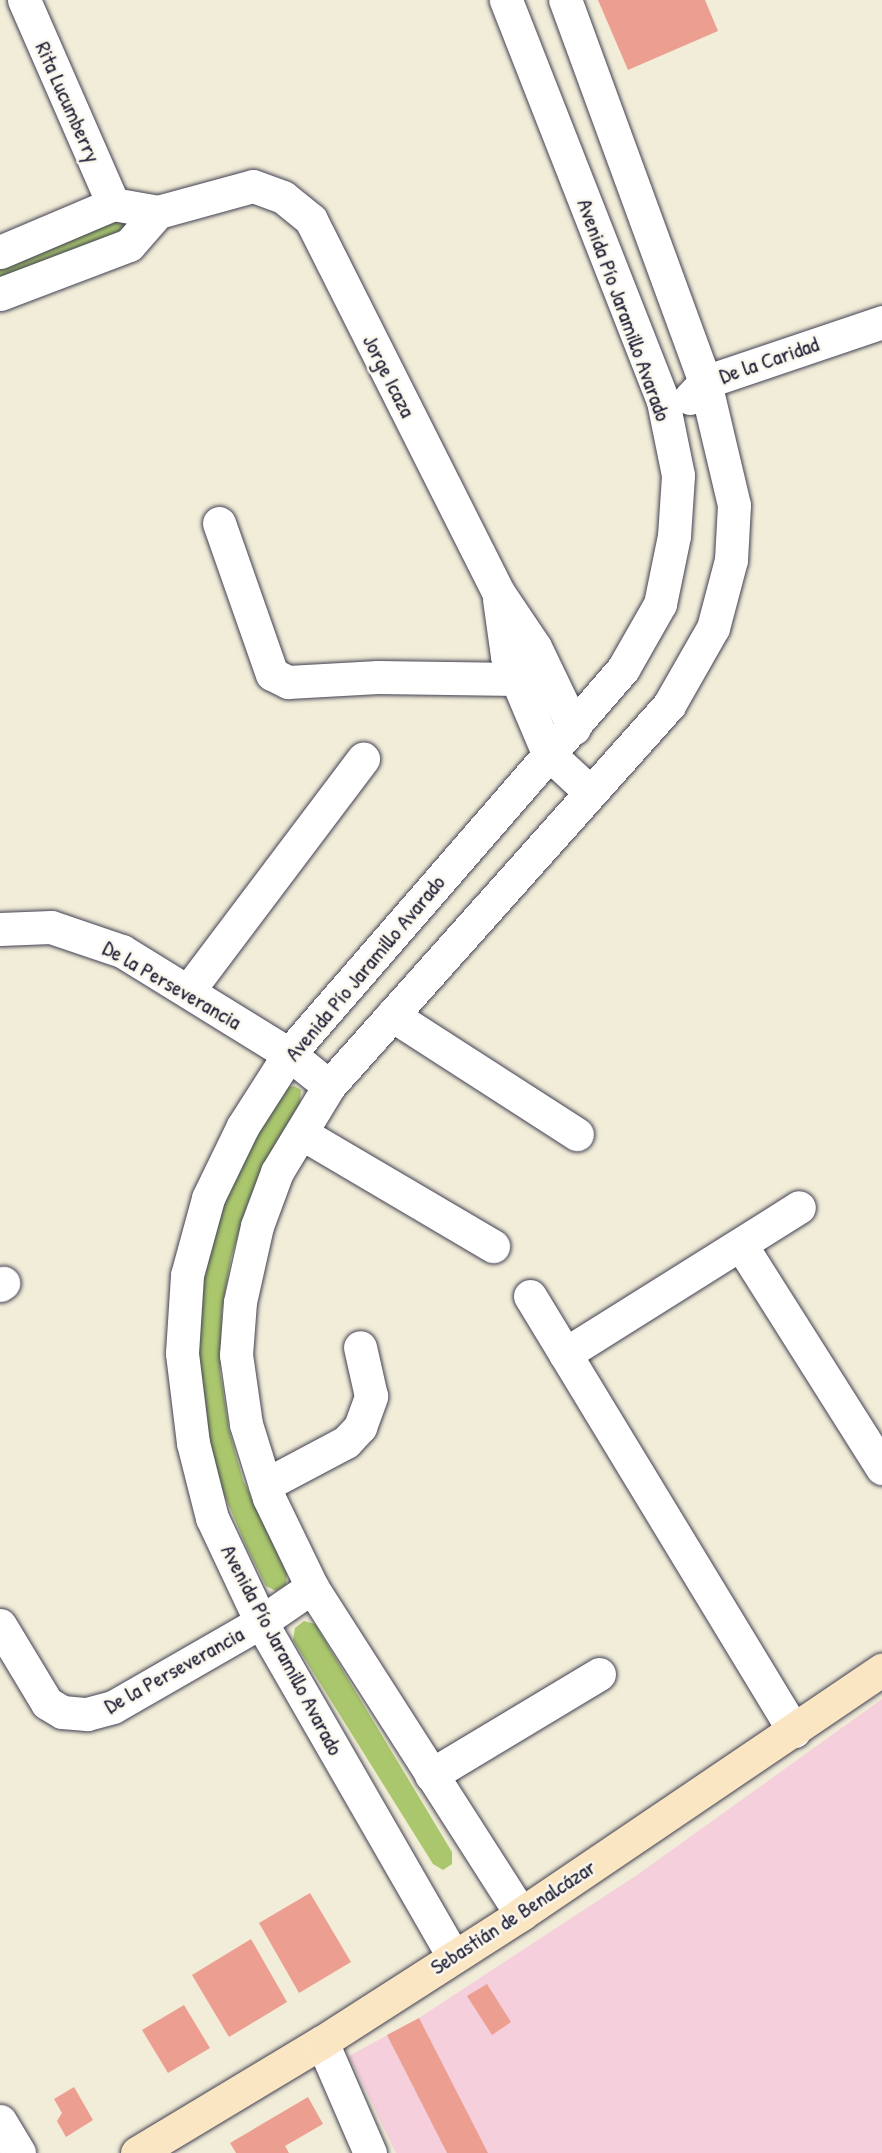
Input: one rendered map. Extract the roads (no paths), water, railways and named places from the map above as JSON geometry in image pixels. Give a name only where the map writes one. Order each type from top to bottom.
[{"type":"main road","name":"Sebastián de Benalcázar","points":[[137,2153],[322,2042],[520,1914],[882,1670]]},
{"type":"street","name":"Rita Lucumberry","points":[[24,0],[113,204]]},
{"type":"street","name":"Avenida Pío Jaramillo Avarado","points":[[453,1956],[261,1622],[212,1518],[193,1443],[182,1353],[187,1275],[208,1198],[243,1126],[289,1054],[548,753],[574,728],[622,669],[660,604],[674,536],[678,475],[663,401],[506,0]]},
{"type":"street","points":[[520,1914],[312,1587],[265,1485],[246,1424],[236,1355],[240,1302],[257,1226],[277,1172],[329,1086],[669,705],[713,628],[731,560],[734,505],[705,382],[565,0]]},
{"type":"street","name":"Jorge Icaza","points":[[158,212],[253,186],[283,198],[311,220],[498,592],[535,646],[574,728]]},
{"type":"street","points":[[0,252],[113,204],[158,212]]},
{"type":"street","points":[[0,294],[129,245],[158,212]]},
{"type":"street","name":"De la Caridad","points":[[663,401],[681,402],[695,395],[705,382],[882,322]]},
{"type":"street","points":[[219,523],[272,674],[288,682],[378,677],[484,682],[517,679]]},
{"type":"street","name":"Jorge Icaza","points":[[498,592],[507,656],[548,753]]},
{"type":"street","points":[[548,753],[590,792]]},
{"type":"street","points":[[188,991],[363,759]]},
{"type":"street","name":"De la Perseverancia","points":[[0,929],[51,927],[83,935],[122,951],[289,1054],[329,1086]]},
{"type":"street","points":[[392,1015],[576,1134]]},
{"type":"street","points":[[301,1133],[493,1246]]},
{"type":"street","points":[[565,1354],[799,1207]]},
{"type":"street","points":[[741,1245],[882,1468]]},
{"type":"street","points":[[530,1296],[794,1731]]},
{"type":"street","points":[[265,1485],[346,1442],[360,1427],[371,1396],[360,1347]]},
{"type":"street","name":"De la Perseverancia","points":[[0,1624],[46,1703],[62,1712],[87,1714],[112,1707],[261,1622],[312,1587]]},
{"type":"street","points":[[431,1775],[599,1674]]},
{"type":"street","points":[[322,2042],[370,2153]]},
{"type":"street","points":[[0,2121],[19,2153]]}]
